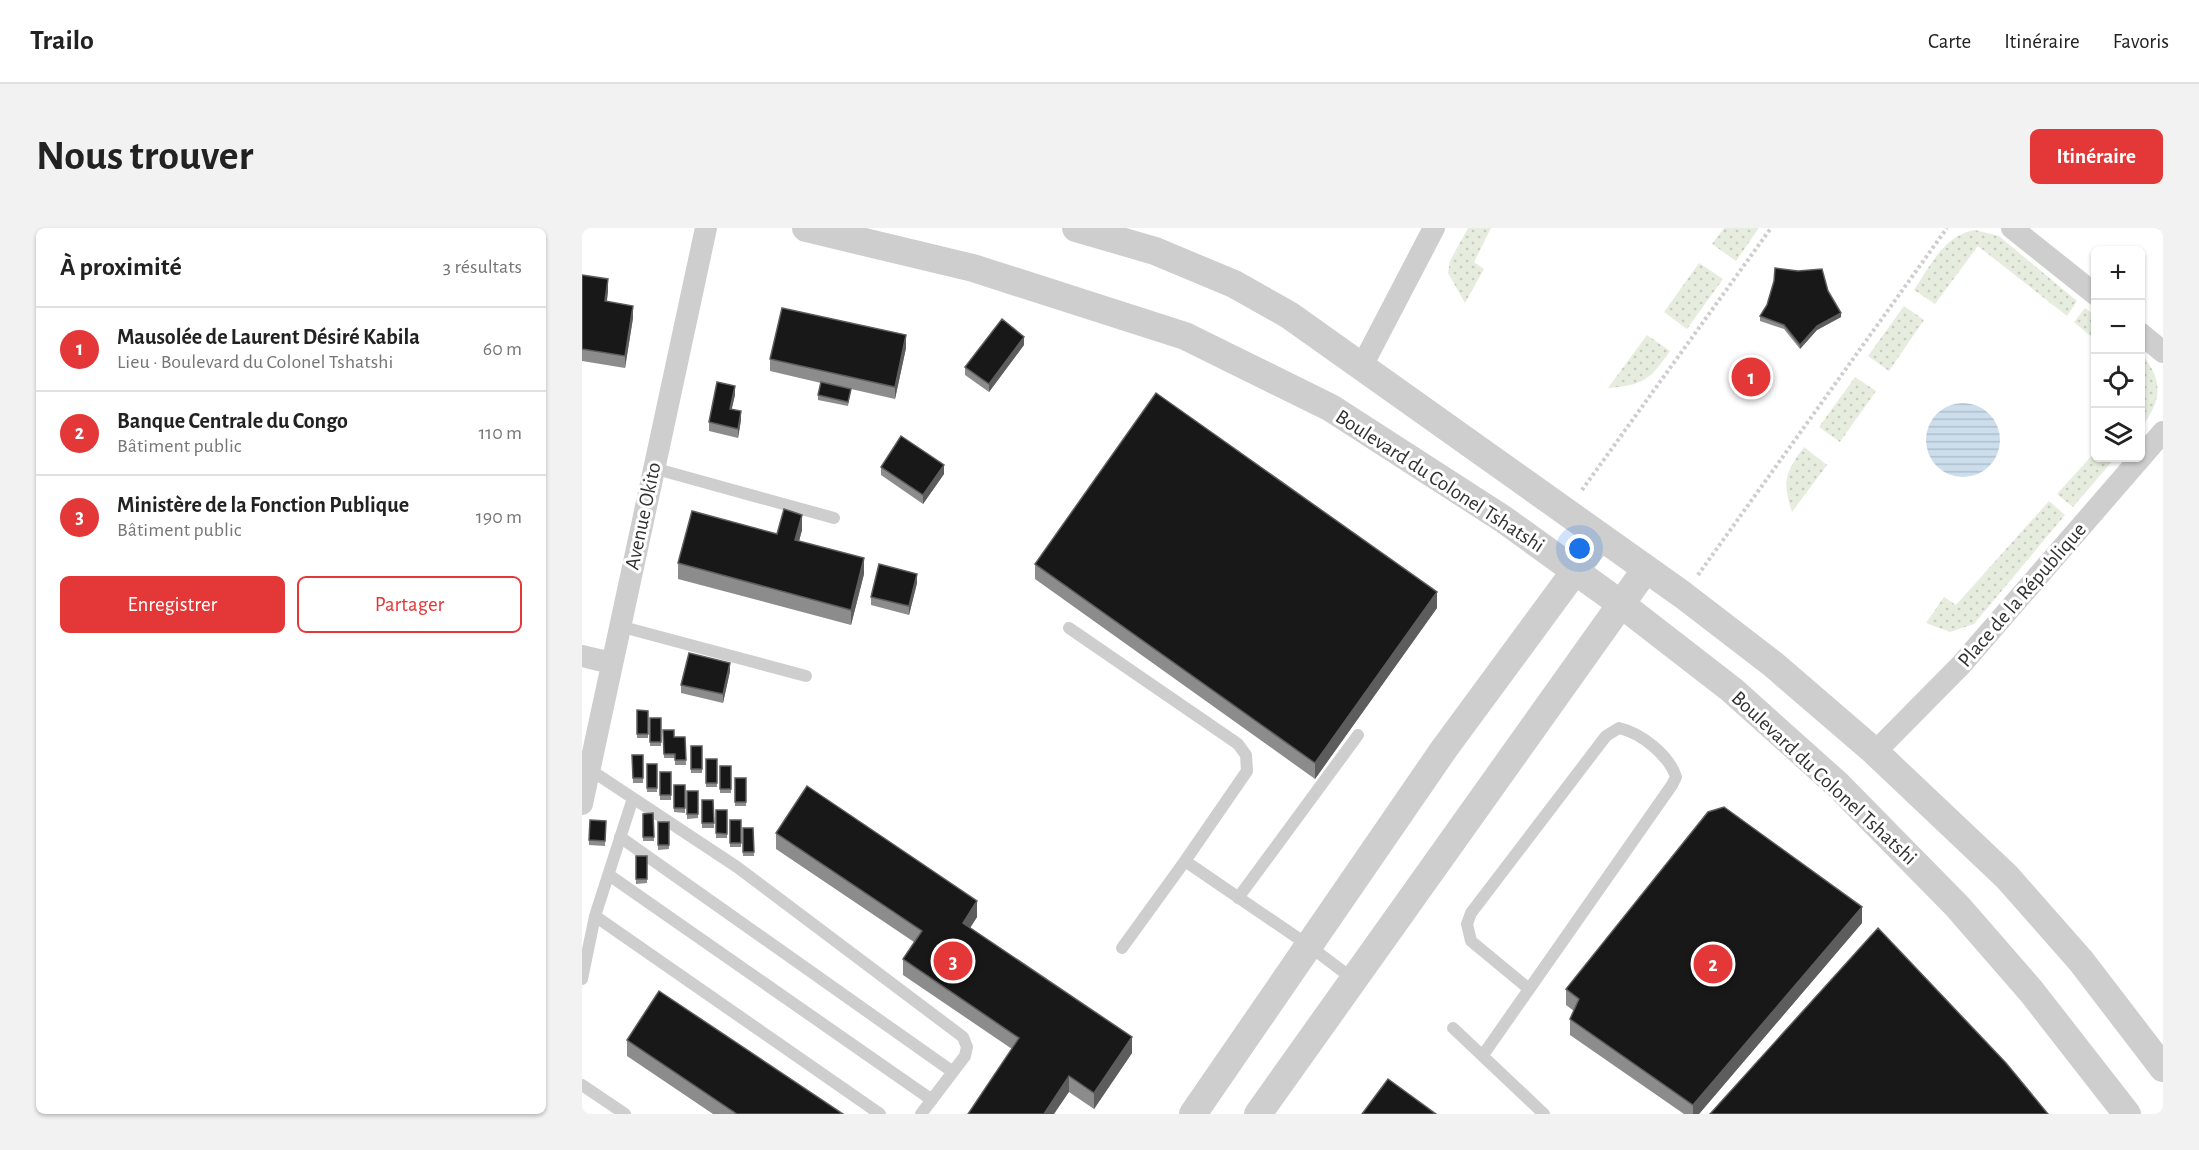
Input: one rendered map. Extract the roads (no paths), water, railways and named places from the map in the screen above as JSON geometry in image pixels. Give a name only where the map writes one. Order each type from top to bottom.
[{"type":"street","name":"Avenue Okito","points":[[582,804],[610,663],[706,228]]},
{"type":"street","name":"Boulevard du Colonel Tshatshi","points":[[806,228],[973,267],[1185,336],[1330,408],[1503,519],[1621,604],[1732,690],[1846,793],[1957,906],[2031,991],[2127,1114]]},
{"type":"street","name":"Boulevard du Colonel Tshatshi","points":[[1076,228],[1155,251],[1234,284],[1289,315],[1683,595],[1774,665],[1875,752],[2007,877],[2081,961],[2163,1068]]},
{"type":"street","points":[[1362,366],[1434,228]]},
{"type":"street","points":[[2012,228],[2091,292]]},
{"type":"street","points":[[2145,337],[2163,352]]},
{"type":"street","name":"Place de la République","points":[[1875,752],[1961,665],[2163,432]]},
{"type":"street","points":[[1193,1114],[1444,749],[1600,537]]},
{"type":"street","points":[[1258,1114],[1646,569]]},
{"type":"street","points":[[582,656],[610,663]]},
{"type":"lane","points":[[653,468],[834,518]]},
{"type":"lane","points":[[619,626],[806,676]]},
{"type":"lane","points":[[1069,628],[1238,744],[1246,755],[1247,771],[1122,948]]},
{"type":"lane","points":[[1483,1054],[1529,989],[1676,777],[1672,764],[1633,731],[1619,728],[1606,736],[1472,913],[1467,924],[1472,941],[1529,989]]},
{"type":"lane","points":[[1238,897],[1358,735]]},
{"type":"lane","points":[[589,769],[737,867],[963,1036],[967,1047],[965,1056],[921,1114]]},
{"type":"lane","points":[[582,979],[595,916],[633,798]]},
{"type":"lane","points":[[620,837],[953,1072]]},
{"type":"lane","points":[[1185,861],[1308,945],[1353,979]]},
{"type":"lane","points":[[609,875],[932,1100]]},
{"type":"lane","points":[[595,916],[880,1114]]},
{"type":"lane","points":[[1453,1028],[1544,1114]]},
{"type":"lane","points":[[582,1085],[625,1114]]},
{"type":"water","points":[[1963,403],[1984,409],[1994,419],[2000,440],[1994,461],[1984,471],[1963,477],[1942,471],[1932,461],[1926,440],[1932,419],[1942,409]]},
{"type":"place","name":"Mausolée de Laurent Désiré Kabila","points":[[1751,377]]},
{"type":"place","name":"Ministère de la Fonction Publique","points":[[953,961]]},
{"type":"place","name":"Banque Centrale du Congo","points":[[1713,964]]}]
